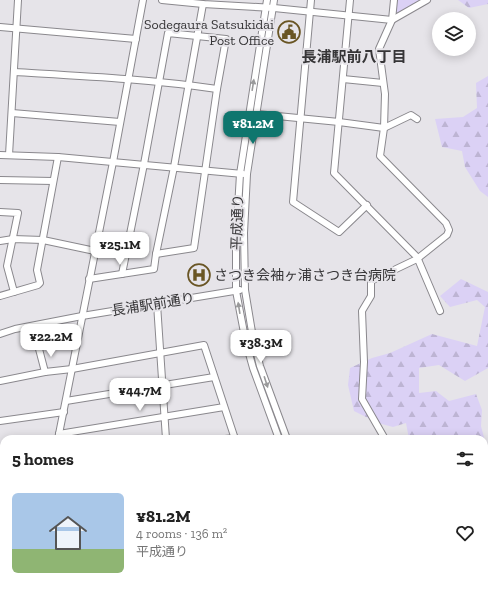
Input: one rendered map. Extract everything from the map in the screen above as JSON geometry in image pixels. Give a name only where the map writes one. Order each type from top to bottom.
[{"type":"street","points":[[9,155],[18,0]]},
{"type":"street","points":[[59,435],[143,0]]},
{"type":"street","points":[[162,0],[203,4],[225,3],[392,20],[427,0]]},
{"type":"street","name":"平成通り","points":[[267,0],[240,174],[236,235],[236,291],[246,344],[253,368],[278,435]]},
{"type":"street","name":"平成通り","points":[[274,0],[274,8],[247,174],[244,233],[245,290],[253,338],[260,366],[286,435]]},
{"type":"street","points":[[311,0],[293,202],[340,232],[367,205]]},
{"type":"street","points":[[350,0],[334,173],[367,205],[418,259],[440,311]]},
{"type":"street","points":[[383,435],[362,399],[364,362],[362,311],[370,296],[371,280],[418,259],[447,235],[448,230],[446,223],[380,156],[384,128],[385,94],[379,49],[392,20],[394,0]]},
{"type":"street","points":[[89,279],[154,268],[190,85],[203,4]]},
{"type":"street","points":[[0,27],[136,39]]},
{"type":"street","points":[[122,274],[168,33],[226,39],[217,88],[194,248],[156,254]]},
{"type":"street","points":[[14,72],[159,82],[217,88]]},
{"type":"street","points":[[343,79],[383,83]]},
{"type":"street","points":[[12,113],[120,122]]},
{"type":"street","points":[[257,114],[300,117],[384,128],[411,115],[417,119]]},
{"type":"street","points":[[0,155],[58,157],[247,174]]},
{"type":"street","points":[[0,296],[38,285],[40,282],[37,270],[58,157]]},
{"type":"street","points":[[0,180],[53,180]]},
{"type":"street","points":[[0,212],[18,213],[7,266],[14,292]]},
{"type":"street","points":[[0,241],[13,239],[43,240],[95,251]]},
{"type":"street","points":[[0,268],[7,266]]},
{"type":"street","name":"長浦駅前通り","points":[[0,334],[82,316],[245,290]]},
{"type":"street","points":[[157,304],[166,435]]},
{"type":"street","points":[[0,381],[204,345],[234,435]]},
{"type":"street","points":[[39,349],[45,372]]},
{"type":"street","points":[[66,401],[214,377]]},
{"type":"street","points":[[65,435],[224,408]]},
{"type":"street","points":[[0,421],[64,412]]},
{"type":"green space","points":[[394,0],[427,0],[392,20]]},
{"type":"green space","points":[[458,0],[488,0],[488,4],[469,8]]},
{"type":"green space","points":[[488,76],[488,197],[480,191],[465,167],[462,151],[442,147],[435,119],[463,117],[477,108],[476,83]]},
{"type":"green space","points":[[461,279],[488,292],[488,368],[465,381],[439,365],[419,368],[419,393],[436,391],[449,401],[476,394],[482,410],[481,426],[483,435],[408,435],[406,423],[393,427],[378,423],[354,411],[348,385],[350,368],[372,358],[390,353],[432,334],[477,346],[485,307],[477,300],[450,307],[440,296]]},
{"type":"place","name":"Sodegaura Satsukidai Post Office","points":[[289,32]]},
{"type":"place","name":"さつき会袖ヶ浦さつき台病院","points":[[199,275]]},
{"type":"district","name":"長浦駅前八丁目","points":[[354,57]]}]
